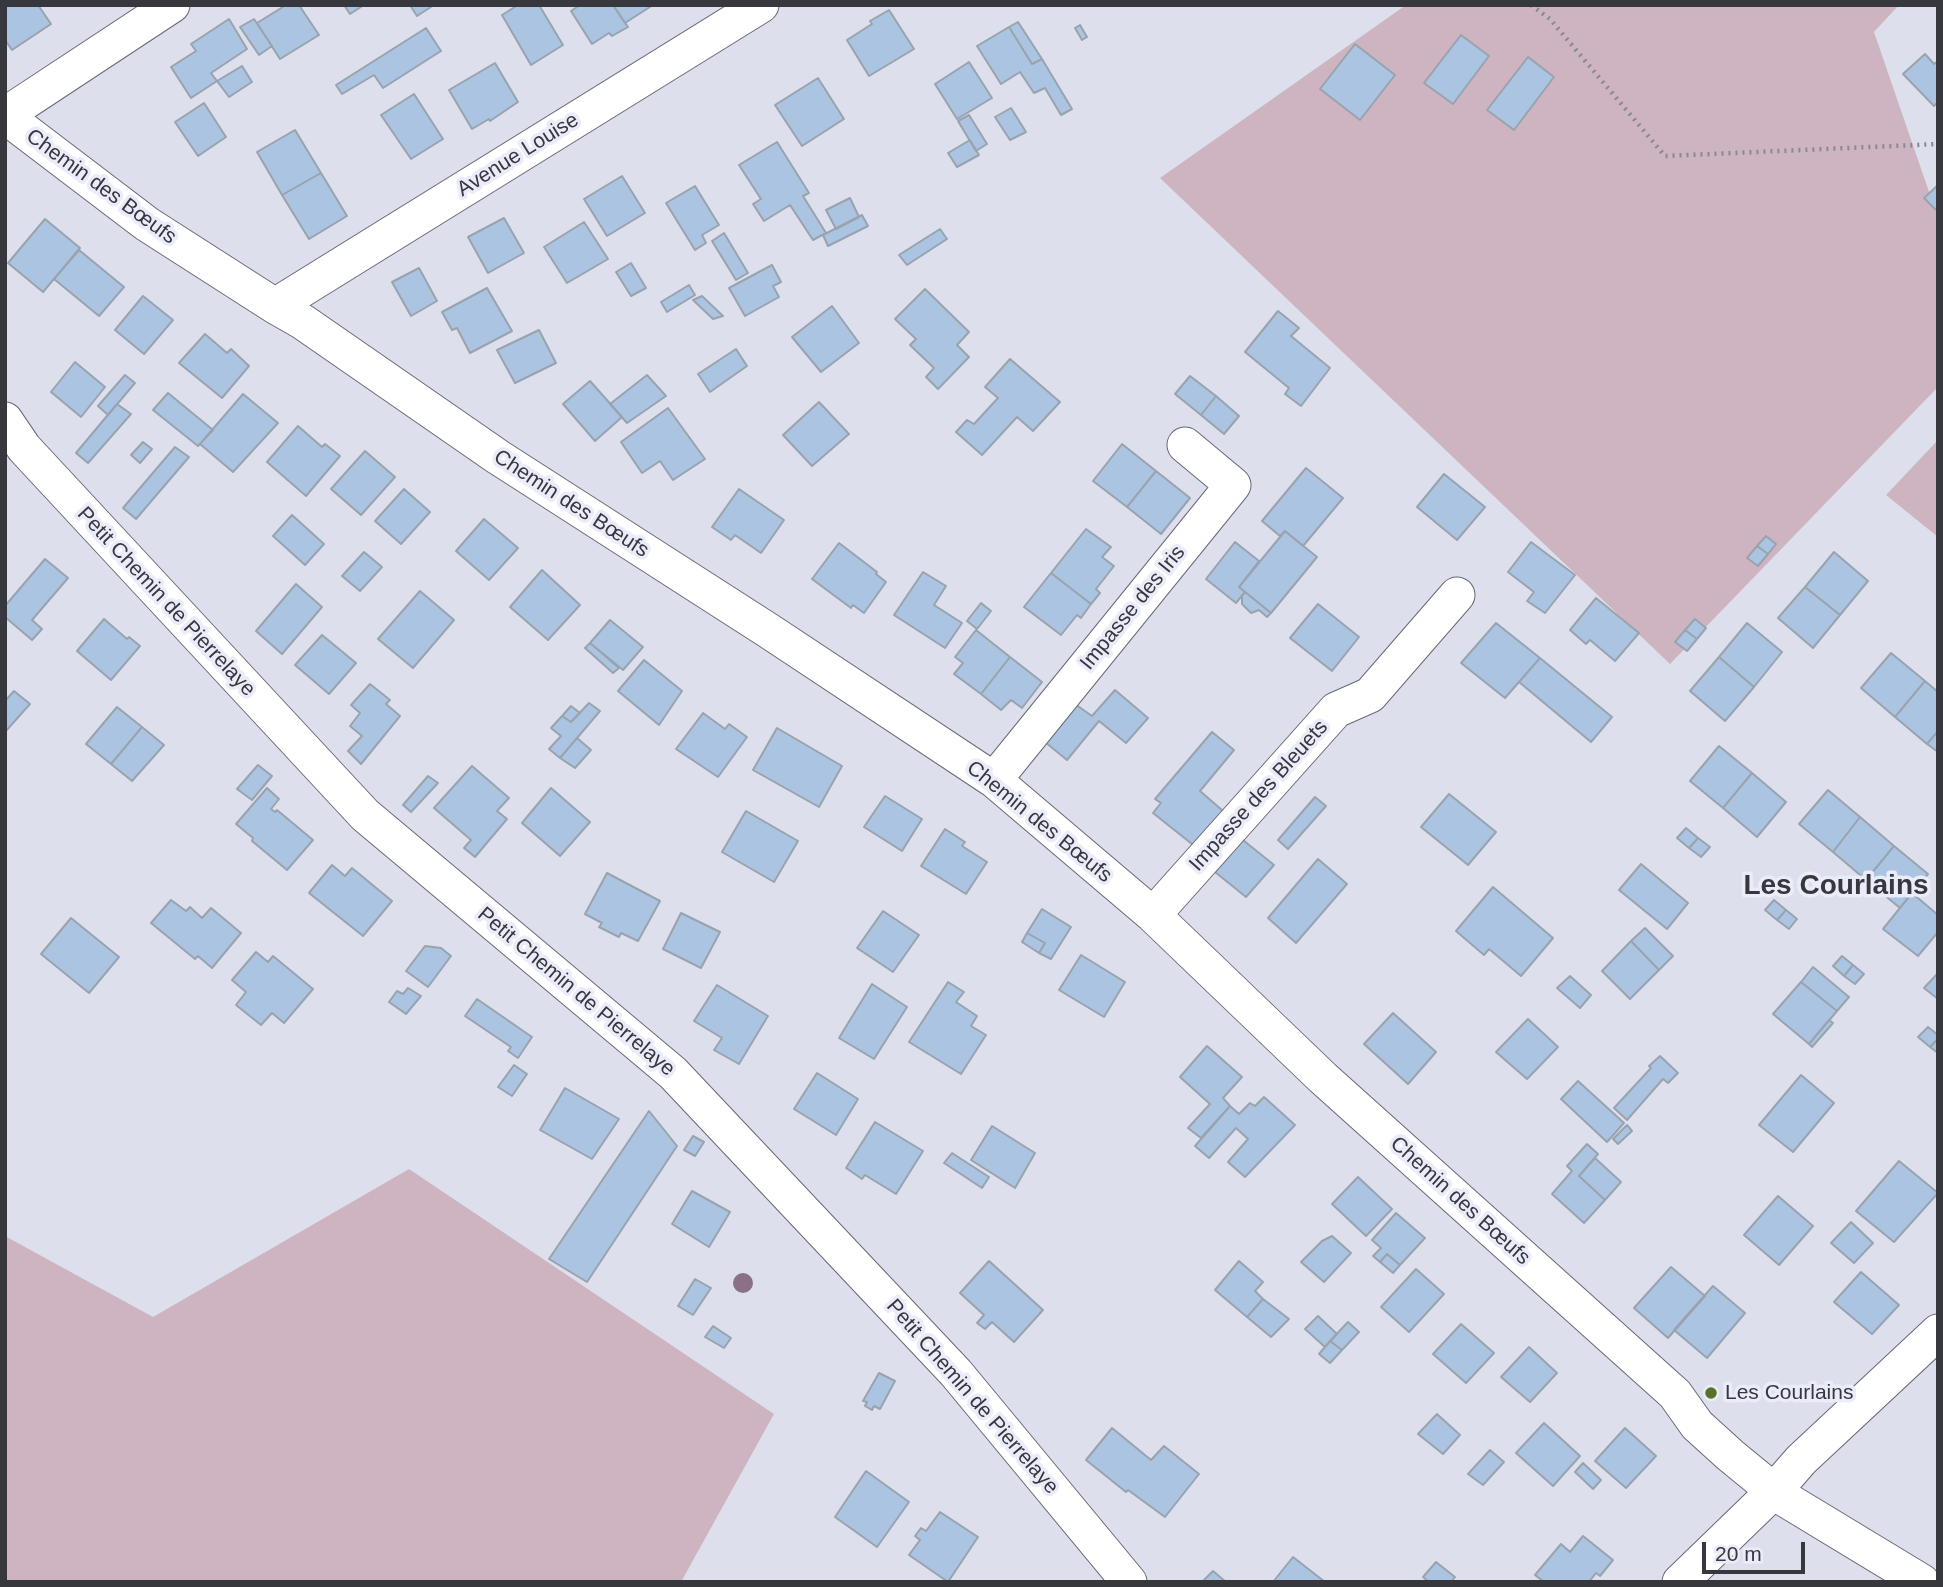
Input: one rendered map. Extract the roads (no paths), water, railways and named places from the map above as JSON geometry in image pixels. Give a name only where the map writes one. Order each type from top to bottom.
[{"type":"street","points":[[5,115],[172,5]]},
{"type":"street","name":"Avenue Louise","points":[[275,306],[761,5]]},
{"type":"street","name":"Chemin des Bœufs","points":[[5,115],[147,224],[303,322],[498,457],[994,780],[1153,915],[1323,1079],[1675,1394],[1708,1413],[1757,1454],[1781,1483]]},
{"type":"street","name":"Petit Chemin de Pierrelaye","points":[[5,420],[24,448],[365,815],[673,1073],[956,1373],[1129,1582]]},
{"type":"street","name":"Impasse des Iris","points":[[994,780],[1233,485],[1185,445]]},
{"type":"street","name":"Impasse des Bleuets","points":[[1153,915],[1336,710],[1370,695],[1457,595]]},
{"type":"street","points":[[1680,1582],[1801,1461],[1938,1332]]},
{"type":"street","points":[[1781,1483],[1938,1577]]},
{"type":"street","points":[[1781,1483],[1803,1511],[1922,1582]]},
{"type":"place","name":"Les Courlains","points":[[1711,1393]]},
{"type":"district","name":"Les Courlains","points":[[1836,886]]}]
